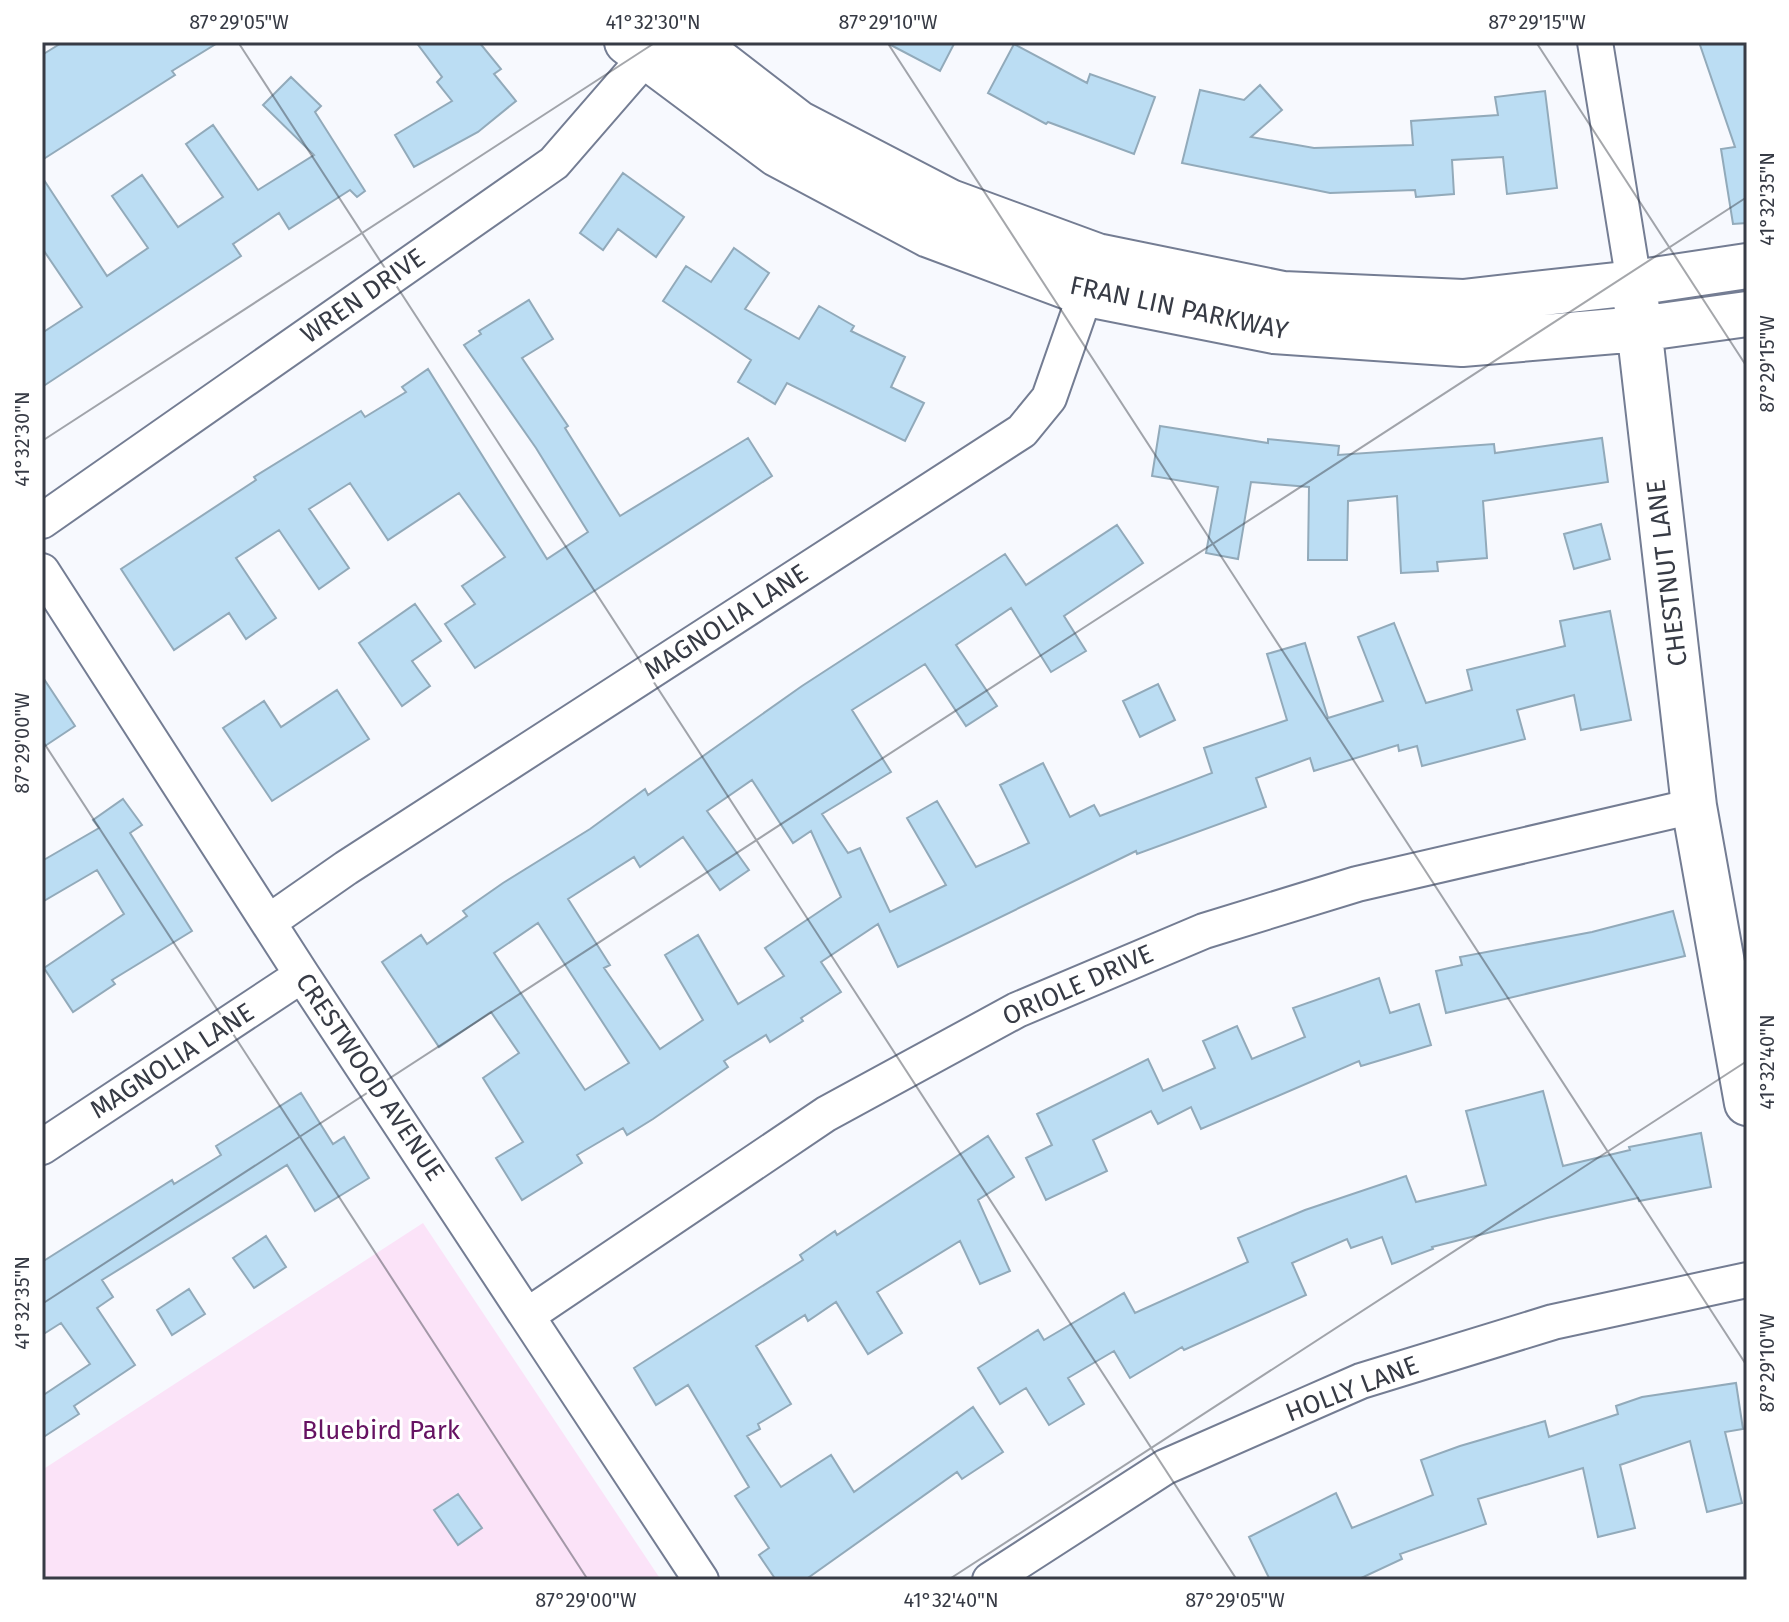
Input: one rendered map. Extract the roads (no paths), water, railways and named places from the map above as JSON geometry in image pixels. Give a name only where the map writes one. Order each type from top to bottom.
[{"type":"street","name":"FRAN LIN PARKWAY","points":[[693,42],[798,123],[1092,275],[1283,294],[1463,302],[1634,283],[1747,266]]},
{"type":"street","name":"CHESTNUT LANE","points":[[1595,42],[1634,283],[1694,806],[1747,1103]]},
{"type":"street","name":"FRAN LIN PARKWAY","points":[[643,47],[777,154],[929,235],[1092,275],[1274,331],[1446,343],[1639,329],[1747,314]]},
{"type":"street","name":"WREN DRIVE","points":[[42,521],[554,163],[643,47]]},
{"type":"street","name":"MAGNOLIA LANE","points":[[270,921],[358,860],[1022,431],[1049,398],[1092,275]]},
{"type":"street","name":"CRESTWOOD AVENUE","points":[[42,571],[302,975],[701,1580]]},
{"type":"street","name":"ORIOLE DRIVE","points":[[528,1315],[826,1114],[1017,1010],[1204,931],[1357,884],[1694,806]]},
{"type":"street","name":"MAGNOLIA LANE","points":[[42,1147],[302,975]]},
{"type":"street","name":"HOLLY LANE","points":[[990,1580],[1165,1467],[1361,1381],[1553,1322],[1747,1280]]},
{"type":"park label","name":"Bluebird Park","points":[[381,1430]]}]
